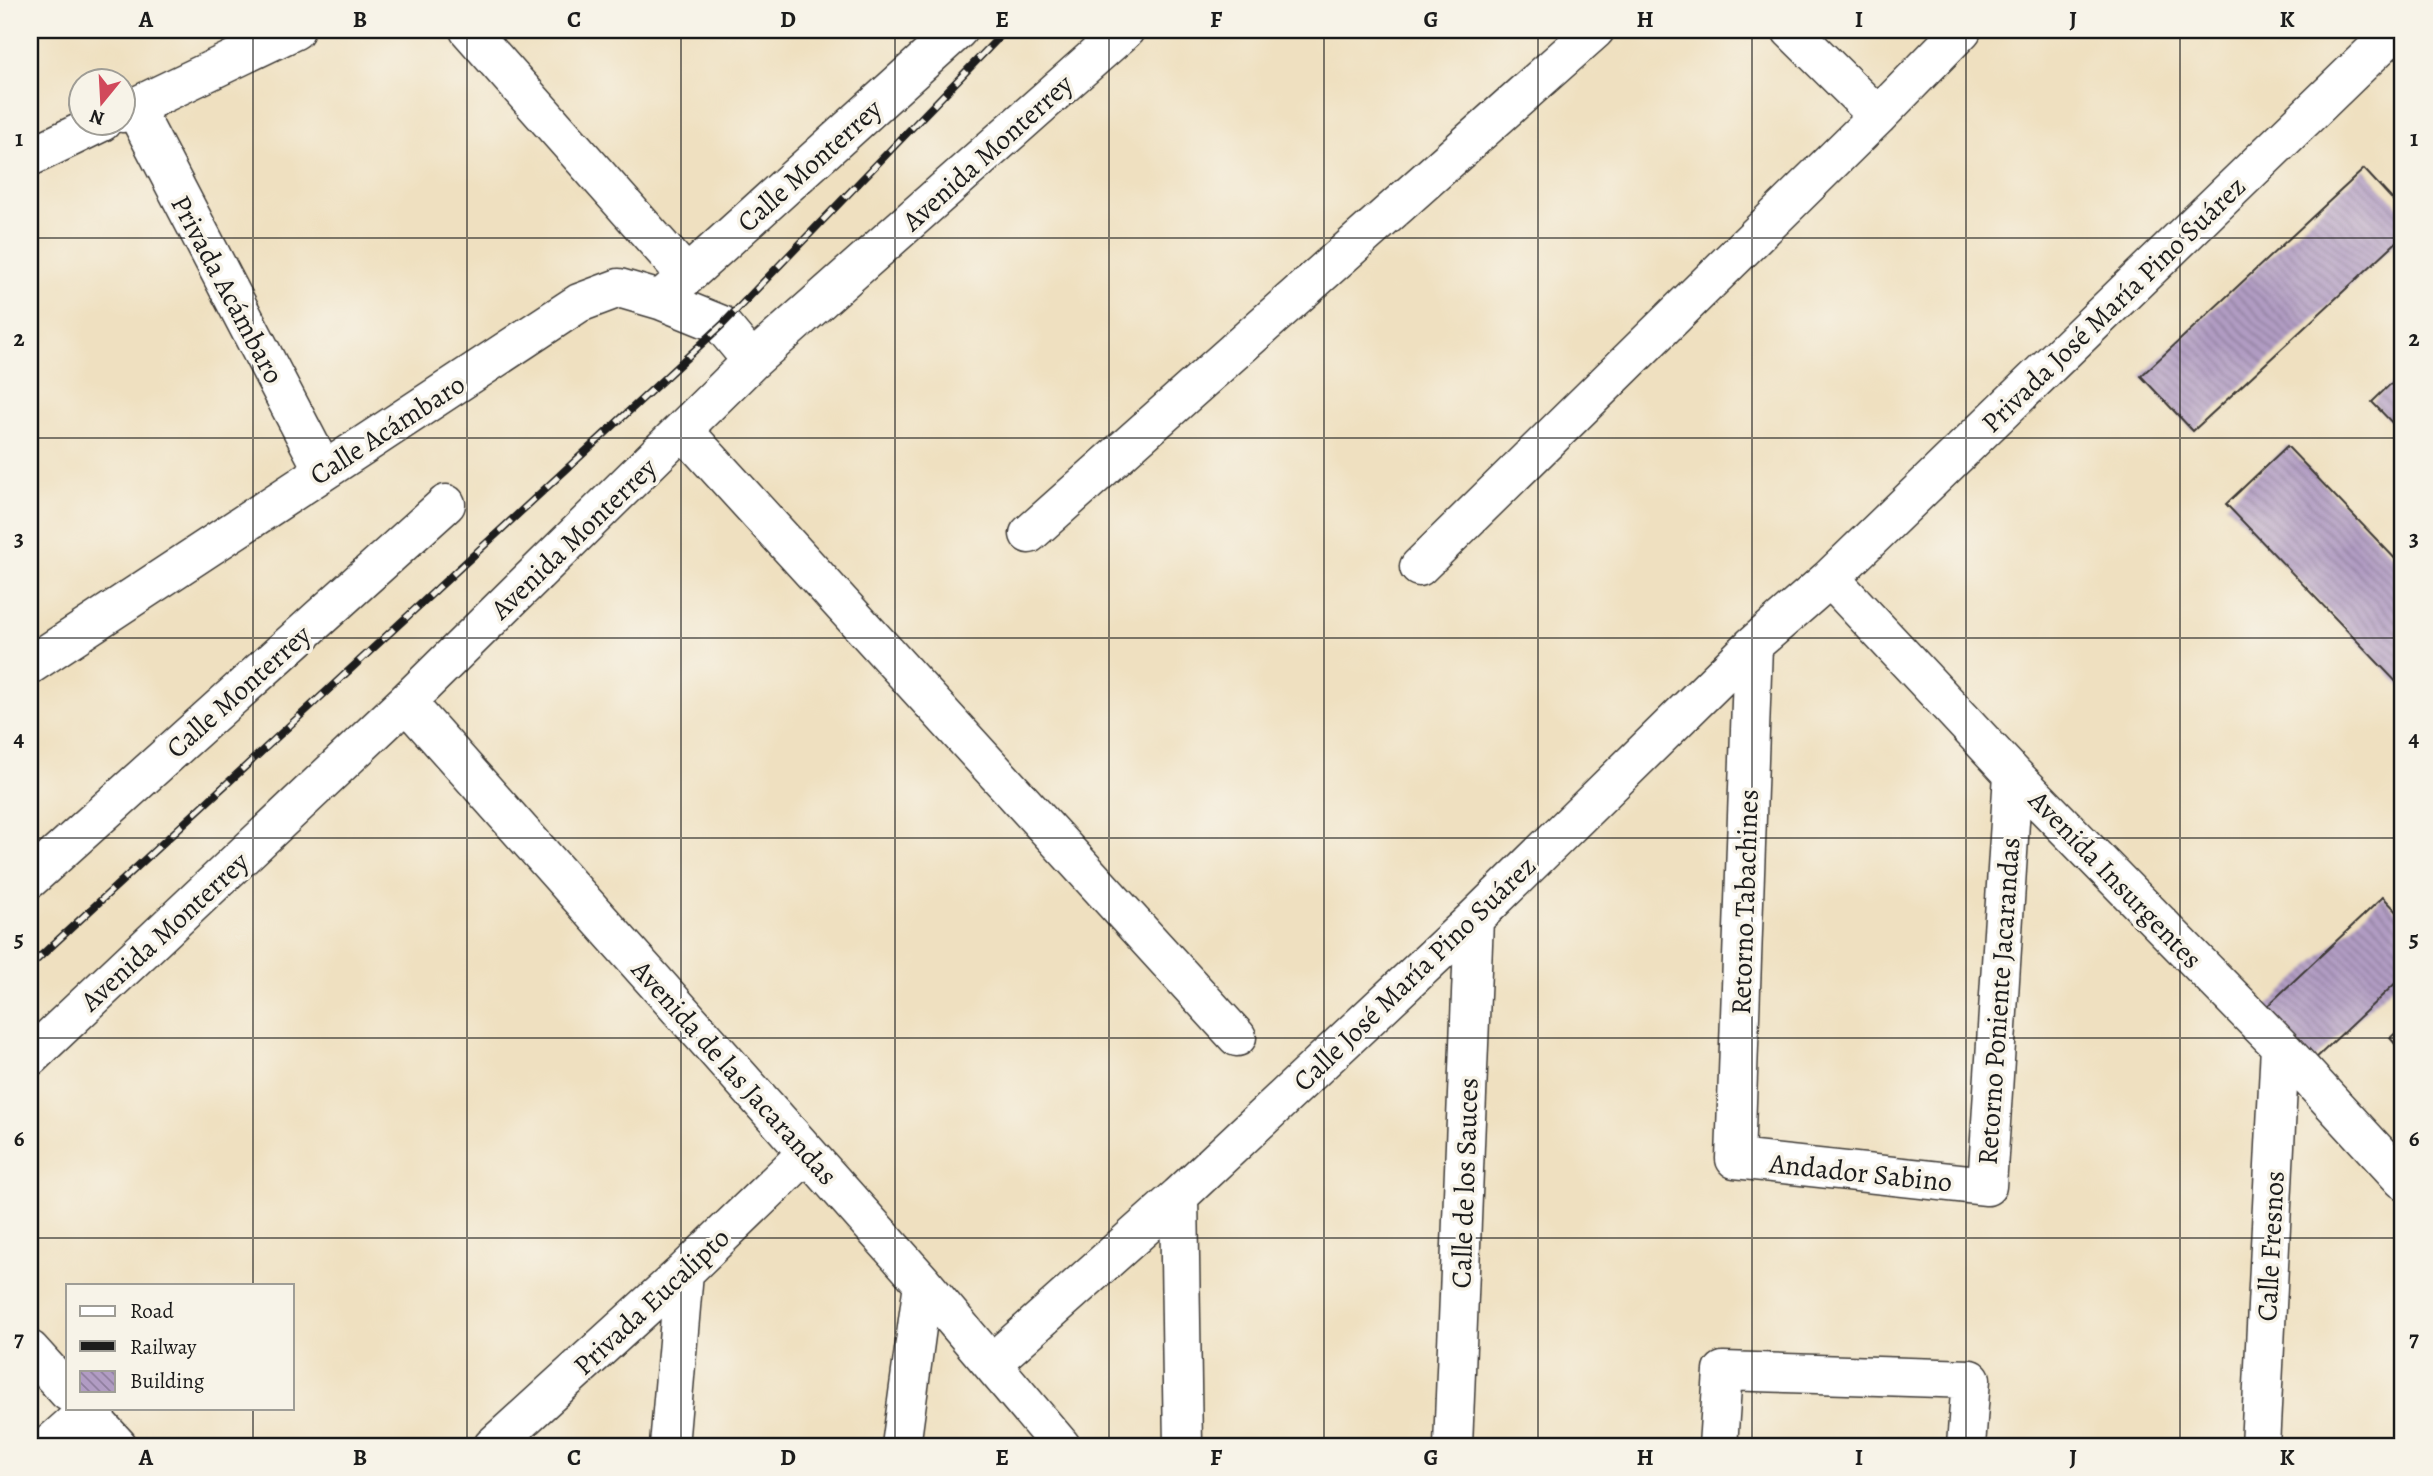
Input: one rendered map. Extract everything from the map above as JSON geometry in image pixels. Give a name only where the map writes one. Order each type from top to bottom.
[{"type":"street","points":[[136,106],[296,30]]},
{"type":"street","points":[[468,30],[674,288]]},
{"type":"street","name":"Calle Monterrey","points":[[674,288],[958,30]]},
{"type":"street","name":"Avenida Monterrey","points":[[30,1057],[406,702],[752,361],[1125,30]]},
{"type":"street","points":[[1029,534],[1595,30]]},
{"type":"street","points":[[1791,30],[1878,116]]},
{"type":"street","points":[[1419,567],[1962,30]]},
{"type":"street","name":"Privada José María Pino Suárez","points":[[1830,578],[2396,30]]},
{"type":"street","points":[[30,157],[74,136]]},
{"type":"street","name":"Privada Acámbaro","points":[[133,136],[323,470]]},
{"type":"street","name":"Calle Acámbaro","points":[[30,665],[579,303],[619,288],[674,288],[722,325],[752,361]]},
{"type":"street","points":[[683,430],[1237,1037]]},
{"type":"street","name":"Calle Monterrey","points":[[30,879],[446,504]]},
{"type":"street","name":"Calle José María Pino Suárez","points":[[992,1363],[1179,1196],[1474,919],[1753,645],[1830,578]]},
{"type":"street","name":"Avenida Insurgentes","points":[[1830,578],[2013,774],[2280,1046],[2403,1180]]},
{"type":"street","name":"Retorno Tabachines","points":[[1734,1159],[1753,645]]},
{"type":"street","name":"Avenida de las Jacarandas","points":[[406,702],[923,1283],[1061,1446]]},
{"type":"street","name":"Retorno Poniente Jacarandas","points":[[1987,1186],[2013,774]]},
{"type":"street","name":"Calle de los Sauces","points":[[1453,1446],[1474,919]]},
{"type":"street","name":"Calle Fresnos","points":[[2260,1446],[2280,1046]]},
{"type":"street","name":"Privada Eucalipto","points":[[493,1446],[684,1272],[807,1153]]},
{"type":"street","name":"Andador Sabino","points":[[1734,1159],[1987,1186]]},
{"type":"street","points":[[1179,1196],[1183,1446]]},
{"type":"street","points":[[669,1446],[684,1272]]},
{"type":"street","points":[[901,1446],[923,1283]]},
{"type":"street","points":[[30,1350],[66,1390]]},
{"type":"street","points":[[1718,1446],[1723,1371],[1971,1378],[1966,1446]]},
{"type":"street","points":[[48,1446],[75,1410]]},
{"type":"street","points":[[85,1410],[118,1446]]},
{"type":"building","points":[[2364,169],[2403,211],[2403,236],[2193,431],[2141,376]]},
{"type":"building","points":[[2403,372],[2403,434],[2372,402]]},
{"type":"building","points":[[2287,446],[2403,567],[2403,689],[2226,504]]},
{"type":"building","points":[[2383,897],[2403,918],[2403,976],[2313,1061],[2263,1010]]},
{"type":"building","points":[[2403,1026],[2403,1053],[2390,1038]]},
{"type":"railway","points":[[30,966],[722,325],[1006,30]]}]
